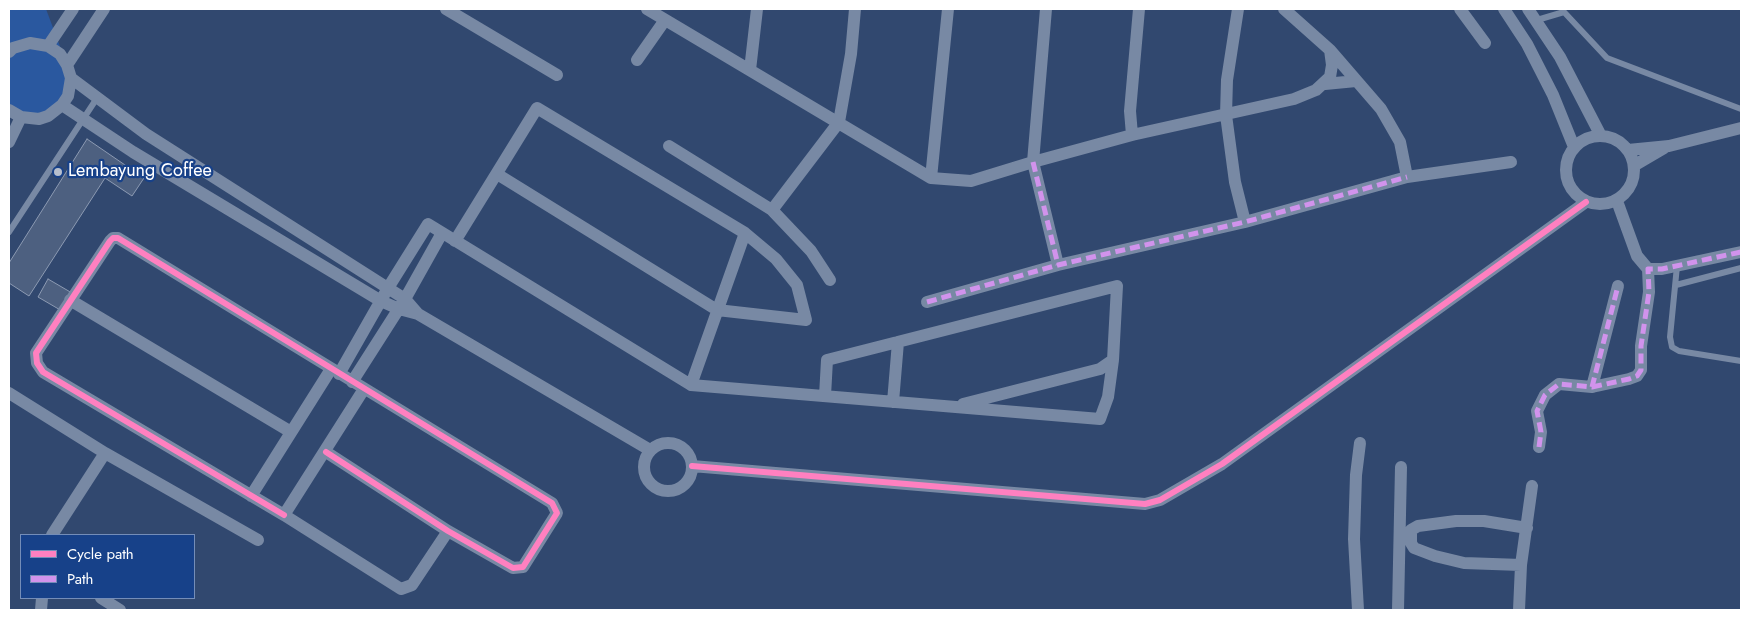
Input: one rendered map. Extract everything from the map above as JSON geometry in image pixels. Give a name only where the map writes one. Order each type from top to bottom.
[{"type":"street","points":[[48,46],[73,9]]},
{"type":"street","points":[[67,65],[104,9]]},
{"type":"street","points":[[446,9],[557,75]]},
{"type":"street","points":[[647,9],[931,178],[971,181],[1032,162],[1132,135],[1294,98],[1325,84],[1356,81]]},
{"type":"street","points":[[750,70],[757,9]]},
{"type":"street","points":[[772,210],[839,122],[851,54],[855,9]]},
{"type":"street","points":[[931,178],[948,9]]},
{"type":"street","points":[[1046,9],[1032,162],[1058,265]]},
{"type":"street","points":[[1132,135],[1130,112],[1139,9]]},
{"type":"street","points":[[1238,9],[1227,80],[1226,115],[1235,182],[1245,222]]},
{"type":"street","points":[[1284,9],[1330,50],[1381,110],[1400,142],[1408,177]]},
{"type":"street","points":[[1460,9],[1485,43]]},
{"type":"street","points":[[1504,9],[1527,44],[1553,95],[1574,147]]},
{"type":"street","points":[[1528,9],[1537,20],[1564,65],[1600,134],[1622,143],[1628,150],[1635,165],[1631,186],[1617,201],[1602,205],[1586,202],[1574,192],[1568,181],[1566,169],[1574,147],[1585,139],[1600,134]]},
{"type":"street","points":[[637,60],[665,20]]},
{"type":"street","points":[[9,52],[13,48],[30,43],[48,46],[60,54],[67,65],[71,78],[68,96],[62,105],[48,116],[40,118],[12,113],[9,142]]},
{"type":"street","points":[[1325,84],[1330,77],[1330,50]]},
{"type":"street","points":[[71,78],[167,148],[388,288],[402,304],[650,450]]},
{"type":"street","points":[[62,105],[157,166],[381,301],[402,304]]},
{"type":"street","points":[[455,241],[537,108],[745,233],[776,259],[796,285],[806,320],[717,310],[497,174]]},
{"type":"street","points":[[1628,150],[1669,146],[1741,128]]},
{"type":"street","points":[[670,146],[772,210],[811,251],[830,280]]},
{"type":"street","points":[[1635,165],[1669,146]]},
{"type":"street","points":[[157,166],[167,148]]},
{"type":"street","points":[[927,302],[1058,265],[1245,222],[1408,177],[1512,162]]},
{"type":"street","points":[[1539,448],[1540,432],[1537,411],[1545,395],[1559,384],[1592,387],[1630,379],[1637,376],[1641,370],[1641,346],[1649,292],[1648,269],[1636,256],[1617,201]]},
{"type":"street","points":[[692,466],[1145,504],[1160,500],[1222,464],[1586,202]]},
{"type":"street","points":[[251,496],[292,432],[335,372],[428,224],[691,385],[1100,419],[1108,397],[1113,360],[1117,286],[827,360],[825,396]]},
{"type":"street","points":[[352,382],[402,304],[442,233]]},
{"type":"street","points":[[691,385],[745,233]]},
{"type":"street","points":[[326,452],[448,531],[513,568],[519,569],[523,567],[555,519],[557,510],[552,503],[118,238],[113,238],[110,241],[36,353],[38,363],[43,372],[284,515],[401,588],[412,585],[448,531]]},
{"type":"street","points":[[1648,269],[1677,266],[1741,252]]},
{"type":"street","points":[[1592,387],[1618,286]]},
{"type":"street","points":[[70,300],[292,432]]},
{"type":"street","points":[[893,402],[898,342]]},
{"type":"street","points":[[951,407],[1100,369],[1113,360]]},
{"type":"street","points":[[284,515],[326,452],[364,389]]},
{"type":"street","points":[[9,392],[104,453],[258,540]]},
{"type":"street","points":[[664,443],[680,446],[690,458],[692,466],[692,472],[685,485],[673,492],[660,491],[648,482],[643,470],[646,456],[650,450],[664,443]]},
{"type":"street","points":[[1358,610],[1354,539],[1356,474],[1360,443]]},
{"type":"street","points":[[53,534],[104,453]]},
{"type":"street","points":[[1398,610],[1401,467]]},
{"type":"street","points":[[1519,610],[1521,565],[1532,486]]},
{"type":"street","points":[[1521,565],[1464,563],[1435,556],[1414,548],[1411,543],[1411,530],[1418,526],[1484,521],[1526,528]]},
{"type":"street","points":[[103,599],[120,610]]},
{"type":"lane","points":[[1537,20],[1563,11],[1607,58],[1741,109]]},
{"type":"lane","points":[[9,232],[97,98]]},
{"type":"lane","points":[[1677,266],[1670,337],[1672,347],[1679,351],[1741,361]]},
{"type":"lane","points":[[1676,285],[1741,268]]},
{"type":"shaded area","points":[[9,9],[46,9],[67,65],[68,96],[39,119],[9,113]]},
{"type":"building","points":[[87,139],[144,178],[132,196],[105,178],[29,296],[9,283],[9,263]]},
{"type":"building","points":[[48,279],[72,293],[62,311],[38,297]]},
{"type":"marked path","points":[[1033,162],[1058,265]]},
{"type":"marked path","points":[[927,302],[1058,265],[1245,222],[1407,177]]},
{"type":"marked path","points":[[1592,387],[1629,379],[1637,376],[1641,370],[1641,346],[1649,292],[1648,269],[1662,269],[1741,252]]},
{"type":"marked path","points":[[1539,447],[1541,432],[1537,411],[1545,395],[1559,384],[1592,387],[1618,286]]},
{"type":"cycle path","points":[[692,466],[1145,504],[1160,500],[1222,464],[1586,202]]},
{"type":"cycle path","points":[[284,515],[43,372],[37,363],[36,353],[110,241],[113,238],[118,238],[552,503],[557,513],[523,567],[513,568],[448,531],[326,452]]},
{"type":"place","name":"Lembayung Coffee","points":[[58,172]]}]
